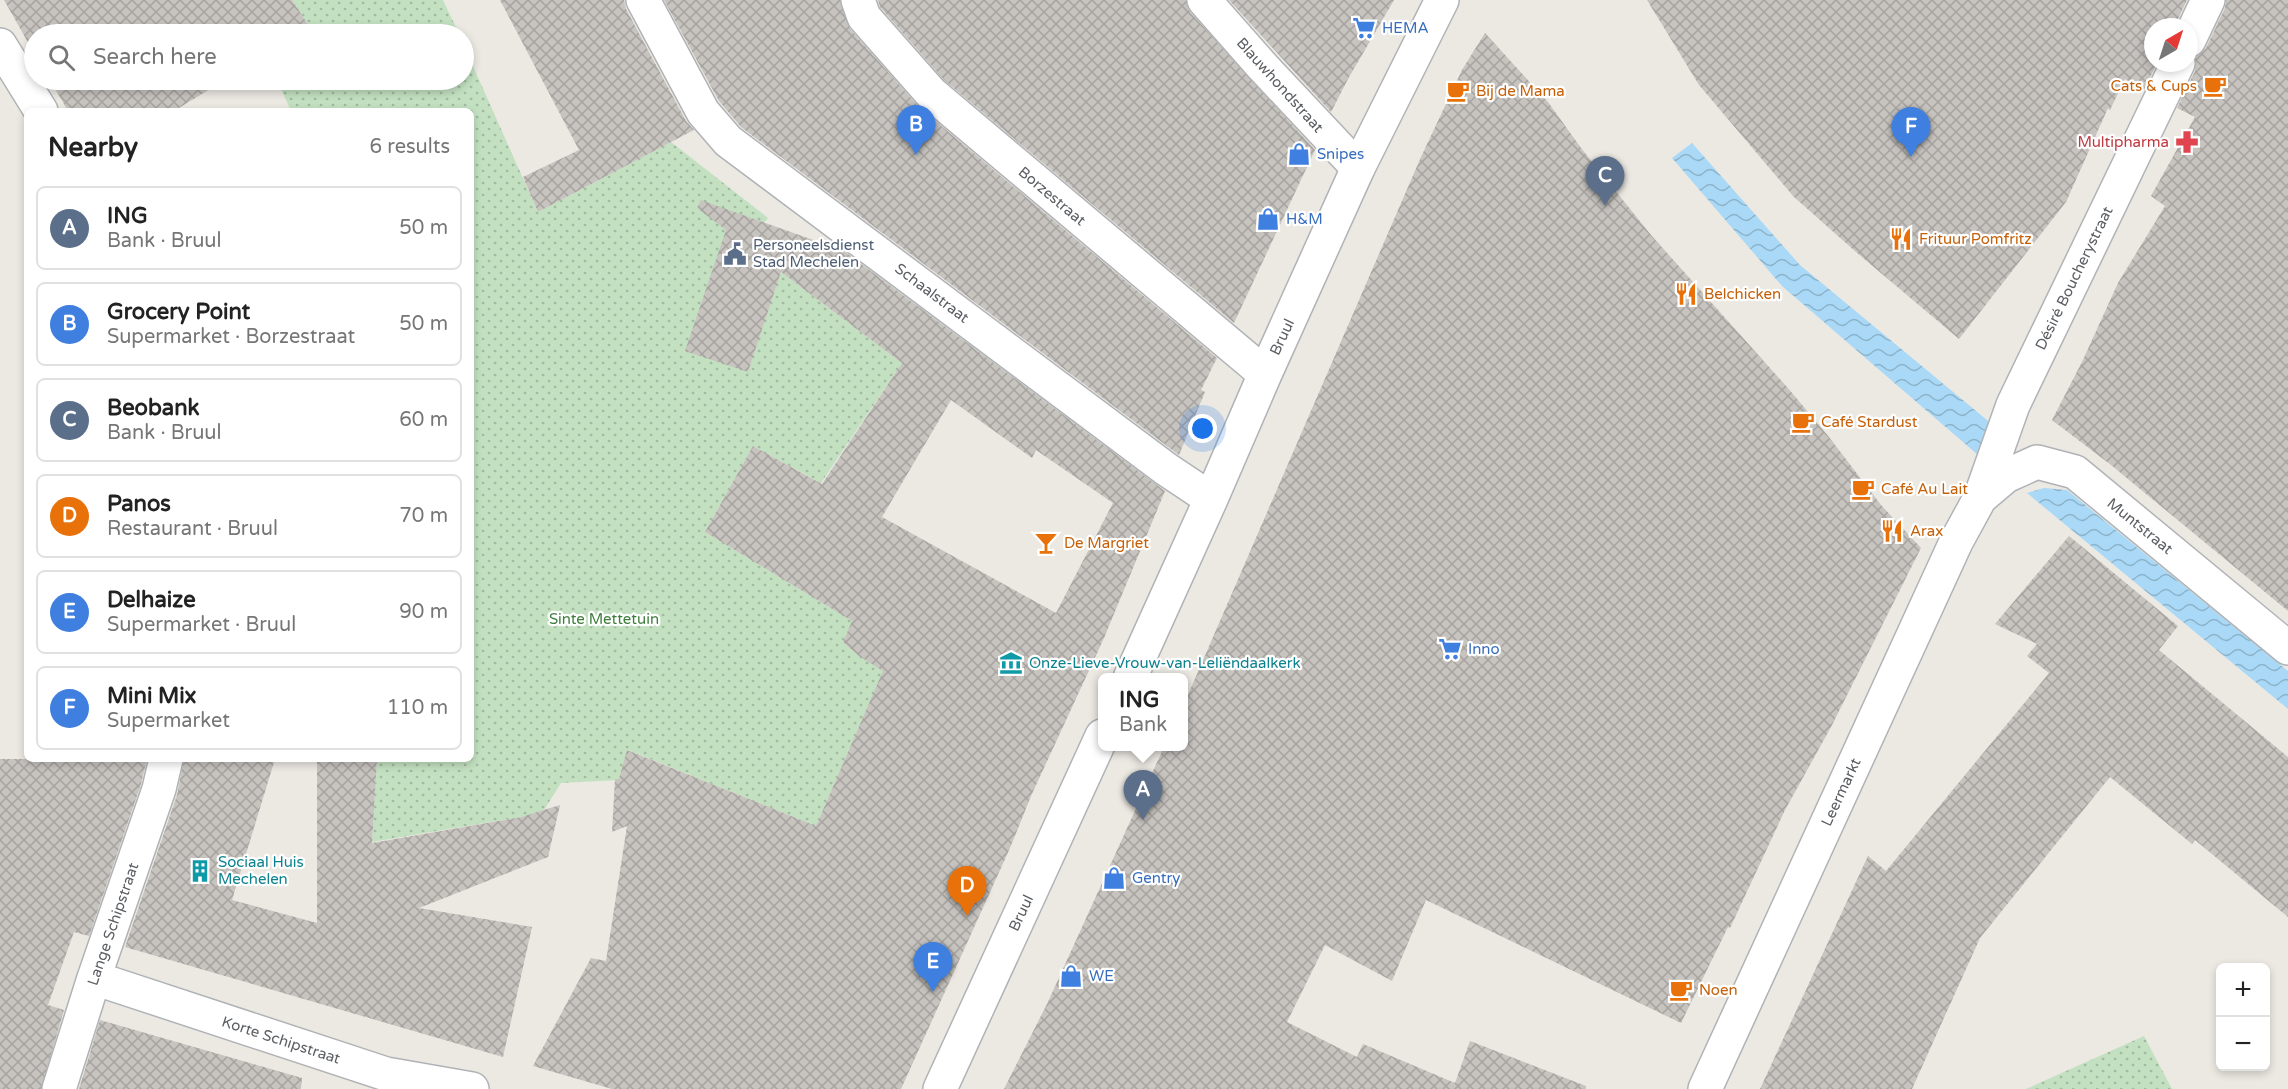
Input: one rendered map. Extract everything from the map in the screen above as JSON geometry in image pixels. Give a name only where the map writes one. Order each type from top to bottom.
[{"type":"street","name":"Schaalstraat","points":[[643,0],[703,112],[728,141],[1166,469],[1211,499]]},
{"type":"street","name":"Borzestraat","points":[[858,0],[864,17],[930,93],[1265,374]]},
{"type":"street","name":"Blauwhondstraat","points":[[1204,0],[1358,168]]},
{"type":"street","name":"Bruul","points":[[1132,673],[1358,168],[1442,0]]},
{"type":"street","points":[[2198,21],[2208,0]]},
{"type":"street","points":[[0,45],[24,84]]},
{"type":"street","name":"Désiré Boucherystraat","points":[[1980,498],[2013,405],[2174,72]]},
{"type":"street","points":[[28,90],[39,108]]},
{"type":"street","name":"Muntstraat","points":[[1980,498],[2006,476],[2037,462],[2075,472],[2288,648]]},
{"type":"street","name":"Leermarkt","points":[[1706,1089],[1956,542],[1980,498]]},
{"type":"street","name":"Bruul","points":[[940,1089],[1098,745]]},
{"type":"street","name":"Lange Schipstraat","points":[[59,1089],[94,978],[159,789],[165,762]]},
{"type":"street","name":"Korte Schipstraat","points":[[94,978],[386,1074],[472,1089]]},
{"type":"green space","points":[[292,0],[443,0],[454,24],[308,24]]},
{"type":"green space","name":"Sinte Mettetuin","points":[[474,68],[538,212],[671,142],[768,218],[764,223],[748,371],[781,272],[902,363],[821,483],[753,446],[705,532],[852,621],[887,673],[861,722],[816,826],[628,750],[619,780],[561,783],[544,810],[521,817],[372,842],[377,762],[474,762],[474,108],[290,108],[282,90],[474,90]]},
{"type":"green space","points":[[2144,1036],[2172,1089],[2026,1089]]},
{"type":"water","points":[[1692,143],[1800,265],[1999,430],[1978,455],[1782,286],[1672,158]]},
{"type":"water","points":[[2044,488],[2067,490],[2288,671],[2288,709],[2027,493]]},
{"type":"building","points":[[4,0],[292,0],[308,24],[24,24],[24,35]]},
{"type":"building","points":[[500,0],[624,0],[626,9],[686,121],[694,130],[538,212],[523,177],[579,150]]},
{"type":"building","points":[[664,0],[840,0],[850,29],[919,107],[1217,358],[1201,390],[1205,392],[1179,455],[741,127],[719,101]]},
{"type":"building","points":[[878,0],[1186,0],[1190,12],[1315,150],[1234,323],[944,80],[880,7]]},
{"type":"building","points":[[1229,0],[1394,0],[1331,112]]},
{"type":"building","points":[[1647,0],[2187,0],[2178,18],[2144,18],[2144,72],[2153,72],[2144,90],[2125,79],[2110,110],[2108,108],[2066,202],[1959,339],[1794,197],[1699,85]]},
{"type":"building","points":[[2226,0],[2288,0],[2288,611],[2111,465],[2052,420],[2082,362],[2118,283],[2165,206],[2151,196],[2195,117],[2177,108],[2195,72],[2198,72],[2198,55],[2206,48],[2225,8]]},
{"type":"building","points":[[1485,33],[1548,102],[1581,148],[1651,235],[1787,387],[1881,505],[1921,548],[1831,727],[1785,810],[1730,928],[1728,927],[1681,1023],[1426,900],[1392,981],[1325,945],[1287,1022],[1357,1057],[1363,1044],[1455,1083],[1470,1041],[1586,1086],[1586,1089],[1004,1089],[1047,1004],[1162,751],[1188,751],[1188,695],[1421,157],[1462,70]]},
{"type":"building","points":[[56,90],[209,90],[179,108],[66,108]]},
{"type":"building","points":[[701,200],[844,251],[1165,491],[1104,638],[901,1089],[612,1089],[533,1066],[591,958],[606,961],[627,826],[612,832],[615,779],[619,779],[627,750],[816,826],[883,671],[859,656],[843,642],[852,621],[705,532],[753,446],[822,484],[902,363],[781,272],[748,372],[685,351],[726,230],[697,208]],"holes":[[[951,400],[1032,458],[1036,450],[1113,503],[1056,613],[882,517]]]},
{"type":"building","points":[[2069,536],[2178,626],[2159,650],[2288,757],[2288,917],[2195,840],[2192,844],[2110,777],[1980,938],[1912,1089],[1760,1089],[1868,856],[1886,871],[2049,673],[2027,656],[2037,644],[1995,624]]},
{"type":"building","points":[[0,759],[24,759],[24,762],[146,762],[141,784],[89,936],[74,932],[48,1005],[64,1010],[41,1089],[0,1089]]},
{"type":"building","points":[[183,762],[274,762],[232,900],[317,923],[317,762],[377,762],[372,843],[521,817],[560,805],[548,857],[419,908],[532,927],[503,1057],[125,947],[177,795]]},
{"type":"building","points":[[100,1020],[302,1078],[301,1089],[79,1089]]},
{"type":"place","name":"HEMA","points":[[1364,28]]},
{"type":"place","name":"Cats & Cups","points":[[2215,86]]},
{"type":"place","name":"Bij de Mama","points":[[1458,91]]},
{"type":"place","name":"Multipharma","points":[[2187,142]]},
{"type":"place","name":"Snipes","points":[[1299,154]]},
{"type":"place","name":"Grocery Point","points":[[916,155]]},
{"type":"place","name":"Mini Mix","points":[[1911,157]]},
{"type":"place","name":"Beobank","points":[[1605,206]]},
{"type":"place","name":"H&M","points":[[1268,219]]},
{"type":"place","name":"Frituur Pomfritz","points":[[1901,239]]},
{"type":"place","name":"Personeelsdienst Stad Mechelen","points":[[735,254]]},
{"type":"place","name":"Belchicken","points":[[1686,294]]},
{"type":"place","name":"Café Stardust","points":[[1803,422]]},
{"type":"place","name":"Café Au Lait","points":[[1863,489]]},
{"type":"place","name":"Arax","points":[[1892,531]]},
{"type":"place","name":"De Margriet","points":[[1046,543]]},
{"type":"place","name":"Inno","points":[[1450,649]]},
{"type":"place","name":"Onze-Lieve-Vrouw-van-Leliëndaalkerk","points":[[1011,663]]},
{"type":"place","name":"ING","points":[[1143,820]]},
{"type":"place","name":"Sociaal Huis Mechelen","points":[[200,871]]},
{"type":"place","name":"Gentry","points":[[1114,878]]},
{"type":"place","name":"Panos","points":[[967,916]]},
{"type":"place","name":"WE","points":[[1071,976]]},
{"type":"place","name":"Noen","points":[[1681,990]]},
{"type":"place","name":"Delhaize","points":[[933,992]]}]
